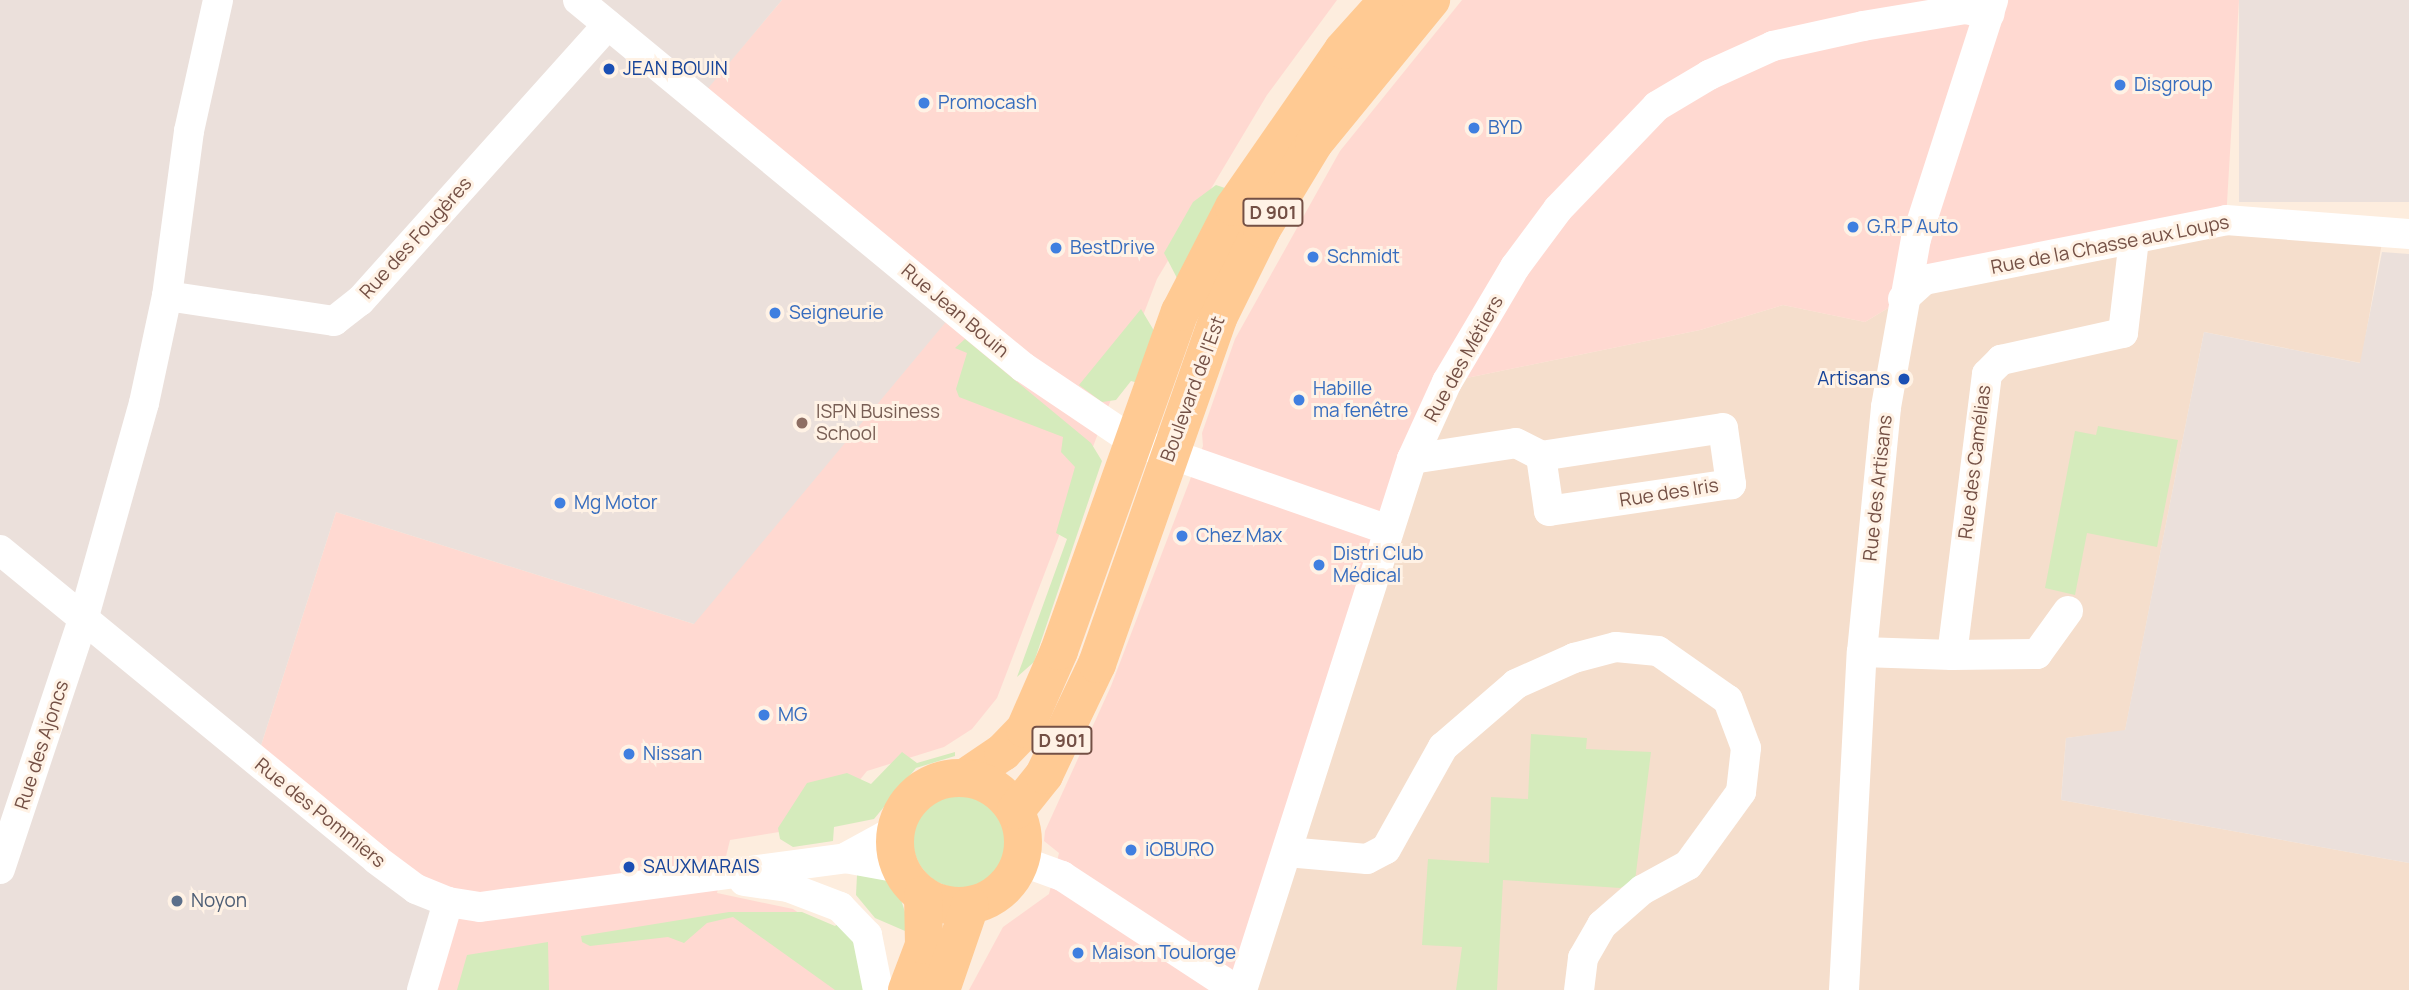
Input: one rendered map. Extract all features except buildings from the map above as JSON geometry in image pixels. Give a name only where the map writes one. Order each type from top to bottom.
[{"type":"main road","name":"Boulevard de l'Est","points":[[966,777],[1003,752],[1025,729],[1059,651],[1180,312],[1234,207],[1343,50],[1388,0]]},
{"type":"main road","name":"Boulevard de l'Est","points":[[1016,810],[1044,775],[1097,664],[1217,318],[1262,229],[1314,143],[1431,0]]},
{"type":"main road","points":[[907,990],[924,945],[911,882],[896,830],[902,812],[929,785],[966,777],[986,782],[1016,810],[1023,835],[1021,861],[1002,891],[970,906],[937,903],[911,882]]},
{"type":"main road","points":[[941,990],[970,906]]},
{"type":"street","points":[[83,620],[144,402],[167,296],[189,131],[218,0]]},
{"type":"street","name":"Rue Jean Bouin","points":[[578,0],[1023,367],[1133,441],[1386,529]]},
{"type":"street","name":"Rue des Artisans","points":[[1844,990],[1862,652],[1878,476],[1903,299],[1916,239],[1991,7]]},
{"type":"street","name":"Rue des Métiers","points":[[1242,990],[1386,529],[1412,459],[1447,382],[1515,267],[1558,209],[1657,106],[1709,75],[1773,46],[1966,9],[1991,7]]},
{"type":"street","name":"Rue des Fougères","points":[[167,296],[334,321],[360,301],[608,25]]},
{"type":"street","name":"Rue de la Chasse aux Loups","points":[[1903,299],[1924,280],[2134,240],[2226,219],[2409,233]]},
{"type":"street","name":"Rue des Camélias","points":[[1952,656],[1987,374],[2001,360],[2123,333],[2134,240]]},
{"type":"street","name":"Rue des Iris","points":[[1412,459],[1516,443],[1541,456],[1723,428],[1731,484],[1549,512],[1541,456]]},
{"type":"street","name":"Rue des Pommiers","points":[[0,550],[377,860],[416,889],[448,902],[480,907],[702,874],[845,858],[896,830]]},
{"type":"street","points":[[1862,652],[1952,656],[2037,654],[2068,611]]},
{"type":"street","name":"Rue des Ajoncs","points":[[0,869],[83,620]]},
{"type":"street","points":[[1287,852],[1367,859],[1386,849],[1443,747],[1516,684],[1574,658],[1616,647],[1658,651],[1728,700],[1746,748],[1741,792],[1688,865],[1642,890],[1602,925],[1583,958],[1579,990]]},
{"type":"street","name":"Rue des Pommiers","points":[[845,858],[911,882]]},
{"type":"street","points":[[1021,861],[1062,876],[1236,990]]},
{"type":"street","name":"Rue des Pommiers","points":[[702,874],[788,887],[840,907],[867,935],[878,990]]},
{"type":"street","points":[[422,990],[448,902]]},
{"type":"shaded area","points":[[0,0],[782,0],[699,99],[955,311],[694,624],[336,512],[256,761],[448,902],[422,990],[0,990]]},
{"type":"shaded area","points":[[782,0],[1337,0],[1267,95],[1157,279],[997,698],[972,729],[944,747],[867,771],[823,825],[730,840],[717,893],[793,909],[829,934],[848,990],[422,990],[256,761],[336,512],[694,624],[698,99]]},
{"type":"shaded area","points":[[1462,0],[2239,0],[2226,220],[1903,299],[1865,322],[1783,305],[1700,330],[1447,382],[1242,990],[969,990],[1003,927],[1049,894],[1059,853],[1044,841],[1045,831],[1111,686],[1203,446],[1202,433],[1235,339],[1340,151]]},
{"type":"shaded area","points":[[2239,0],[2409,0],[2409,202],[2239,202]]},
{"type":"shaded area","points":[[2226,220],[2384,231],[2361,363],[2204,332],[2125,731],[2066,738],[2061,800],[2409,863],[2409,990],[1242,990],[1447,382],[1700,330],[1783,305],[1865,322],[1903,299]]},
{"type":"shaded area","points":[[2382,252],[2409,254],[2409,863],[2061,800],[2066,738],[2125,730],[2204,332],[2360,363]]},
{"type":"green space","points":[[1216,185],[1225,188],[1178,280],[1164,253],[1193,202]]},
{"type":"green space","points":[[1141,309],[1156,334],[1142,384],[1131,381],[1116,400],[1102,402],[1079,385]]},
{"type":"green space","points":[[965,339],[1091,443],[1102,461],[1034,662],[1017,677],[1067,539],[1056,533],[1075,467],[1061,452],[1063,437],[959,397],[956,389],[967,353],[955,348]]},
{"type":"green space","points":[[2098,426],[2178,440],[2157,547],[2087,533],[2075,595],[2045,588],[2075,431],[2096,435]]},
{"type":"green space","points":[[1531,734],[1587,738],[1586,749],[1651,752],[1635,881],[1620,888],[1503,880],[1497,990],[1456,990],[1462,947],[1422,945],[1428,859],[1489,863],[1491,797],[1528,799]]},
{"type":"green space","points":[[902,752],[917,763],[955,752],[955,756],[916,768],[874,819],[834,827],[833,841],[793,847],[780,839],[778,828],[807,783],[847,773],[871,784]]},
{"type":"green space","points":[[961,792],[979,796],[995,806],[1005,822],[1009,840],[1005,858],[995,874],[979,884],[961,888],[943,884],[927,874],[917,858],[913,840],[917,822],[927,806],[943,796]]},
{"type":"green space","points":[[857,875],[889,877],[896,884],[912,934],[875,918],[856,895]]},
{"type":"green space","points":[[729,912],[802,912],[835,926],[840,922],[858,941],[869,990],[835,990],[733,917],[707,923],[684,943],[668,937],[590,946],[582,942],[581,936]]},
{"type":"green space","points":[[548,942],[549,990],[457,990],[467,955]]},
{"type":"place","name":"JEAN BOUIN","points":[[609,69]]},
{"type":"place","name":"Disgroup","points":[[2120,85]]},
{"type":"place","name":"Promocash","points":[[924,103]]},
{"type":"place","name":"BYD","points":[[1474,128]]},
{"type":"place","name":"G.R.P Auto","points":[[1853,227]]},
{"type":"place","name":"BestDrive","points":[[1056,248]]},
{"type":"place","name":"Schmidt","points":[[1313,257]]},
{"type":"place","name":"Seigneurie","points":[[775,313]]},
{"type":"place","name":"Artisans","points":[[1904,379]]},
{"type":"place","name":"Habille ma fenêtre","points":[[1299,400]]},
{"type":"place","name":"ISPN Business School","points":[[802,423]]},
{"type":"place","name":"Mg Motor","points":[[560,503]]},
{"type":"place","name":"Chez Max","points":[[1182,536]]},
{"type":"place","name":"Distri Club Médical","points":[[1319,565]]},
{"type":"place","name":"MG","points":[[764,715]]},
{"type":"place","name":"Nissan","points":[[629,754]]},
{"type":"place","name":"iOBURO","points":[[1131,850]]},
{"type":"place","name":"SAUXMARAIS","points":[[629,867]]},
{"type":"place","name":"Noyon","points":[[177,901]]},
{"type":"place","name":"Maison Toulorge","points":[[1078,953]]}]
